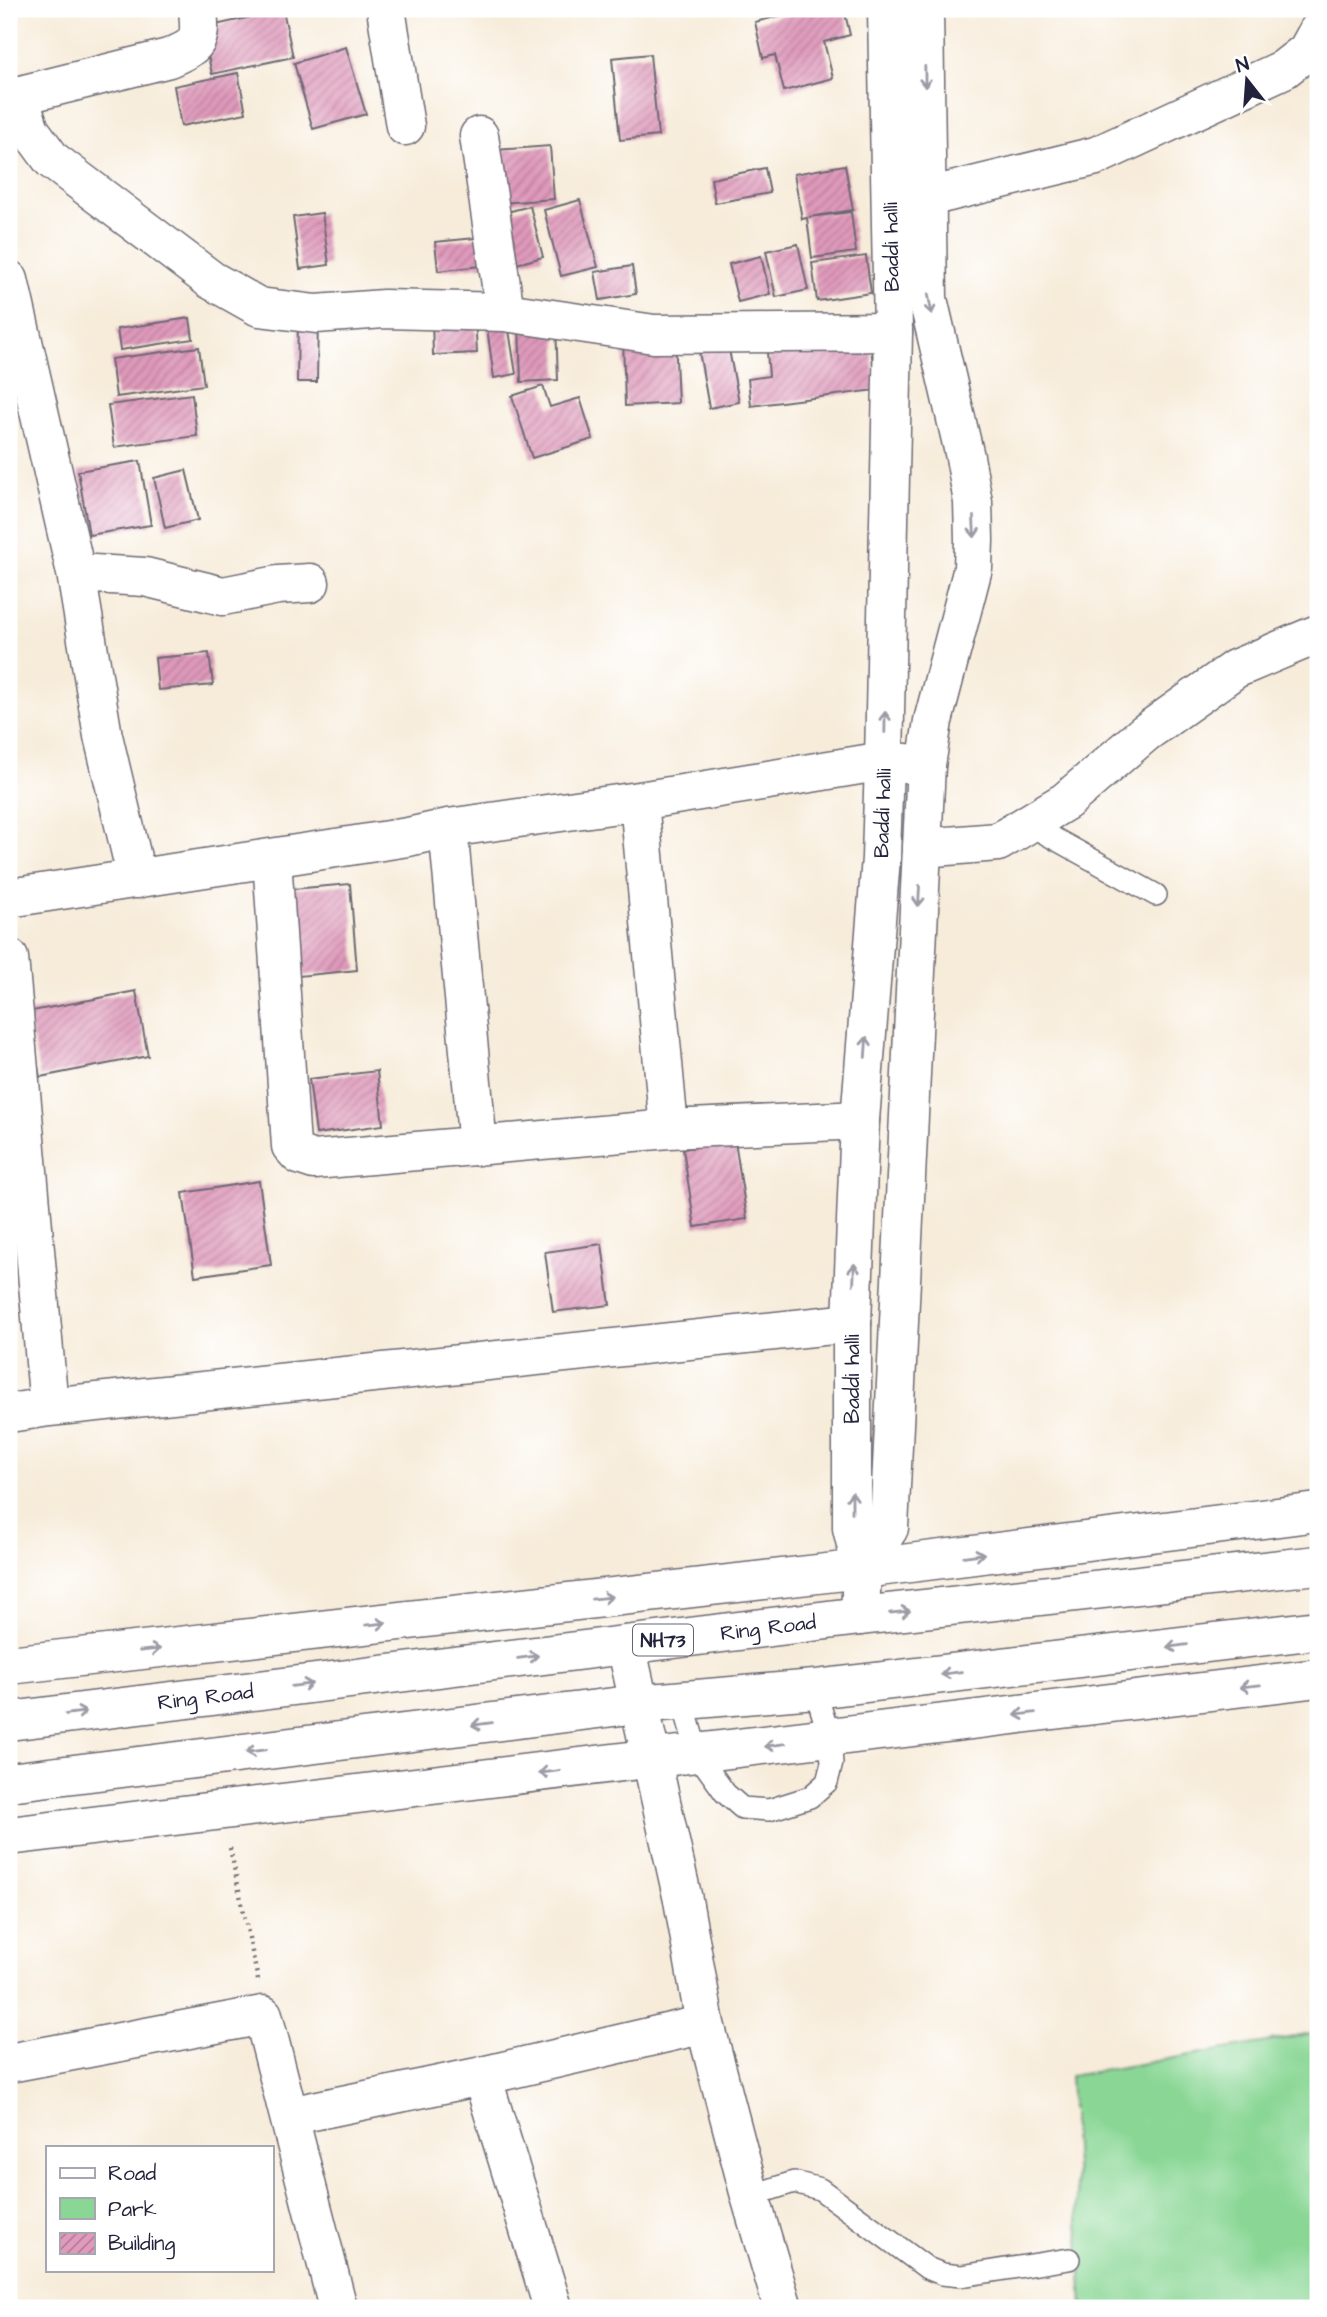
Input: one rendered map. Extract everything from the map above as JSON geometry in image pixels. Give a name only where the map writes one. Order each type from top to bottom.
[{"type":"main road","points":[[198,9],[200,33],[191,48],[169,58],[14,97],[30,130],[52,160],[211,280],[259,307],[316,314],[384,309],[505,312],[654,334],[893,332]]},
{"type":"main road","points":[[386,9],[405,126]]},
{"type":"main road","name":"Baddi halli","points":[[860,1616],[862,1569],[852,1528],[852,1323],[860,1120],[881,858],[884,761],[893,332],[887,9]]},
{"type":"main road","points":[[862,1569],[889,1528],[926,765],[933,721],[973,568],[972,502],[965,457],[929,299],[924,9]]},
{"type":"main road","points":[[928,197],[1096,156],[1284,69],[1307,51],[1318,30]]},
{"type":"main road","points":[[479,136],[505,312]]},
{"type":"main road","points":[[9,280],[76,573],[103,736],[137,879]]},
{"type":"main road","points":[[76,573],[145,577],[223,596],[278,584],[310,583]]},
{"type":"main road","points":[[922,848],[998,842],[1066,801],[1145,733],[1235,669],[1318,634]]},
{"type":"main road","points":[[9,898],[884,761],[926,765]]},
{"type":"main road","points":[[639,801],[670,1129]]},
{"type":"main road","points":[[449,828],[478,1146]]},
{"type":"main road","points":[[272,858],[291,1146],[299,1155],[314,1160],[670,1129],[860,1120]]},
{"type":"main road","points":[[9,958],[49,1407]]},
{"type":"main road","points":[[9,1413],[852,1323]]},
{"type":"main road","points":[[9,1665],[862,1569],[1318,1512]]},
{"type":"main road","name":"Ring Road","points":[[9,1721],[860,1616],[1318,1565]]},
{"type":"main road","points":[[9,1782],[638,1704],[815,1689],[1318,1630]]},
{"type":"main road","points":[[626,1645],[683,1900],[705,2024],[750,2196],[783,2308]]},
{"type":"main road","points":[[9,1836],[698,1755],[1318,1678]]},
{"type":"main road","points":[[9,2063],[263,2015],[338,2308]]},
{"type":"main road","points":[[289,2116],[482,2076],[705,2024]]},
{"type":"main road","points":[[482,2076],[553,2308]]},
{"type":"lane","points":[[1027,824],[1156,895]]},
{"type":"lane","points":[[682,1700],[698,1755],[726,1793],[742,1808],[769,1810],[810,1797],[827,1782],[832,1763],[830,1739],[815,1689]]},
{"type":"lane","points":[[750,2196],[794,2182],[820,2189],[927,2268],[943,2274],[961,2276],[1069,2259]]},
{"type":"path","points":[[230,1847],[257,1973],[263,2015]]},
{"type":"green space","points":[[1318,2033],[1318,2308],[1083,2308],[1070,2076]]},
{"type":"building","points":[[808,9],[844,9],[850,35],[824,42],[833,78],[784,91],[775,55],[763,58],[755,22]]},
{"type":"building","points":[[283,10],[293,57],[212,74],[202,28]]},
{"type":"building","points":[[346,47],[366,114],[313,129],[294,63]]},
{"type":"building","points":[[650,54],[658,136],[620,140],[612,58]]},
{"type":"building","points":[[238,73],[246,113],[181,126],[174,86]]},
{"type":"building","points":[[550,146],[554,199],[501,203],[496,150]]},
{"type":"building","points":[[845,165],[853,210],[809,217],[851,212],[856,252],[812,258],[807,218],[802,219],[794,174]]},
{"type":"building","points":[[765,168],[770,193],[715,203],[711,179]]},
{"type":"building","points":[[580,200],[598,267],[561,276],[544,210]]},
{"type":"building","points":[[530,206],[543,257],[505,267],[492,216]]},
{"type":"building","points":[[322,213],[329,265],[300,269],[293,217]]},
{"type":"building","points":[[486,237],[489,265],[438,271],[435,242]]},
{"type":"building","points":[[798,244],[808,290],[776,297],[766,251]]},
{"type":"building","points":[[761,256],[770,294],[738,302],[729,264]]},
{"type":"building","points":[[866,256],[871,293],[817,301],[812,263]]},
{"type":"building","points":[[632,266],[636,294],[600,300],[595,272]]},
{"type":"building","points":[[475,315],[477,353],[433,355],[432,317]]},
{"type":"building","points":[[298,317],[318,317],[317,382],[297,382]]},
{"type":"building","points":[[190,318],[193,339],[120,350],[117,329]]},
{"type":"building","points":[[508,324],[516,374],[494,378],[487,328]]},
{"type":"building","points":[[556,324],[558,380],[521,382],[519,326]]},
{"type":"building","points":[[726,334],[739,402],[709,408],[697,340]]},
{"type":"building","points":[[675,336],[678,403],[625,406],[623,338]]},
{"type":"building","points":[[870,339],[876,390],[751,406],[748,379],[769,376],[767,352]]},
{"type":"building","points":[[199,347],[204,385],[116,397],[111,359]]},
{"type":"building","points":[[543,386],[550,407],[580,398],[593,439],[532,458],[512,396]]},
{"type":"building","points":[[192,394],[197,436],[114,447],[108,405]]},
{"type":"building","points":[[140,461],[151,525],[89,535],[78,471]]},
{"type":"building","points":[[186,470],[198,520],[165,528],[154,478]]},
{"type":"building","points":[[209,653],[213,685],[158,690],[155,658]]},
{"type":"building","points":[[350,884],[357,970],[289,977],[281,890]]},
{"type":"building","points":[[136,991],[148,1056],[40,1077],[27,1012]]},
{"type":"building","points":[[377,1071],[383,1125],[316,1134],[309,1079]]},
{"type":"building","points":[[735,1141],[747,1219],[695,1227],[683,1149]]},
{"type":"building","points":[[259,1181],[271,1265],[195,1276],[183,1193]]},
{"type":"building","points":[[602,1244],[610,1305],[553,1312],[545,1252]]}]
